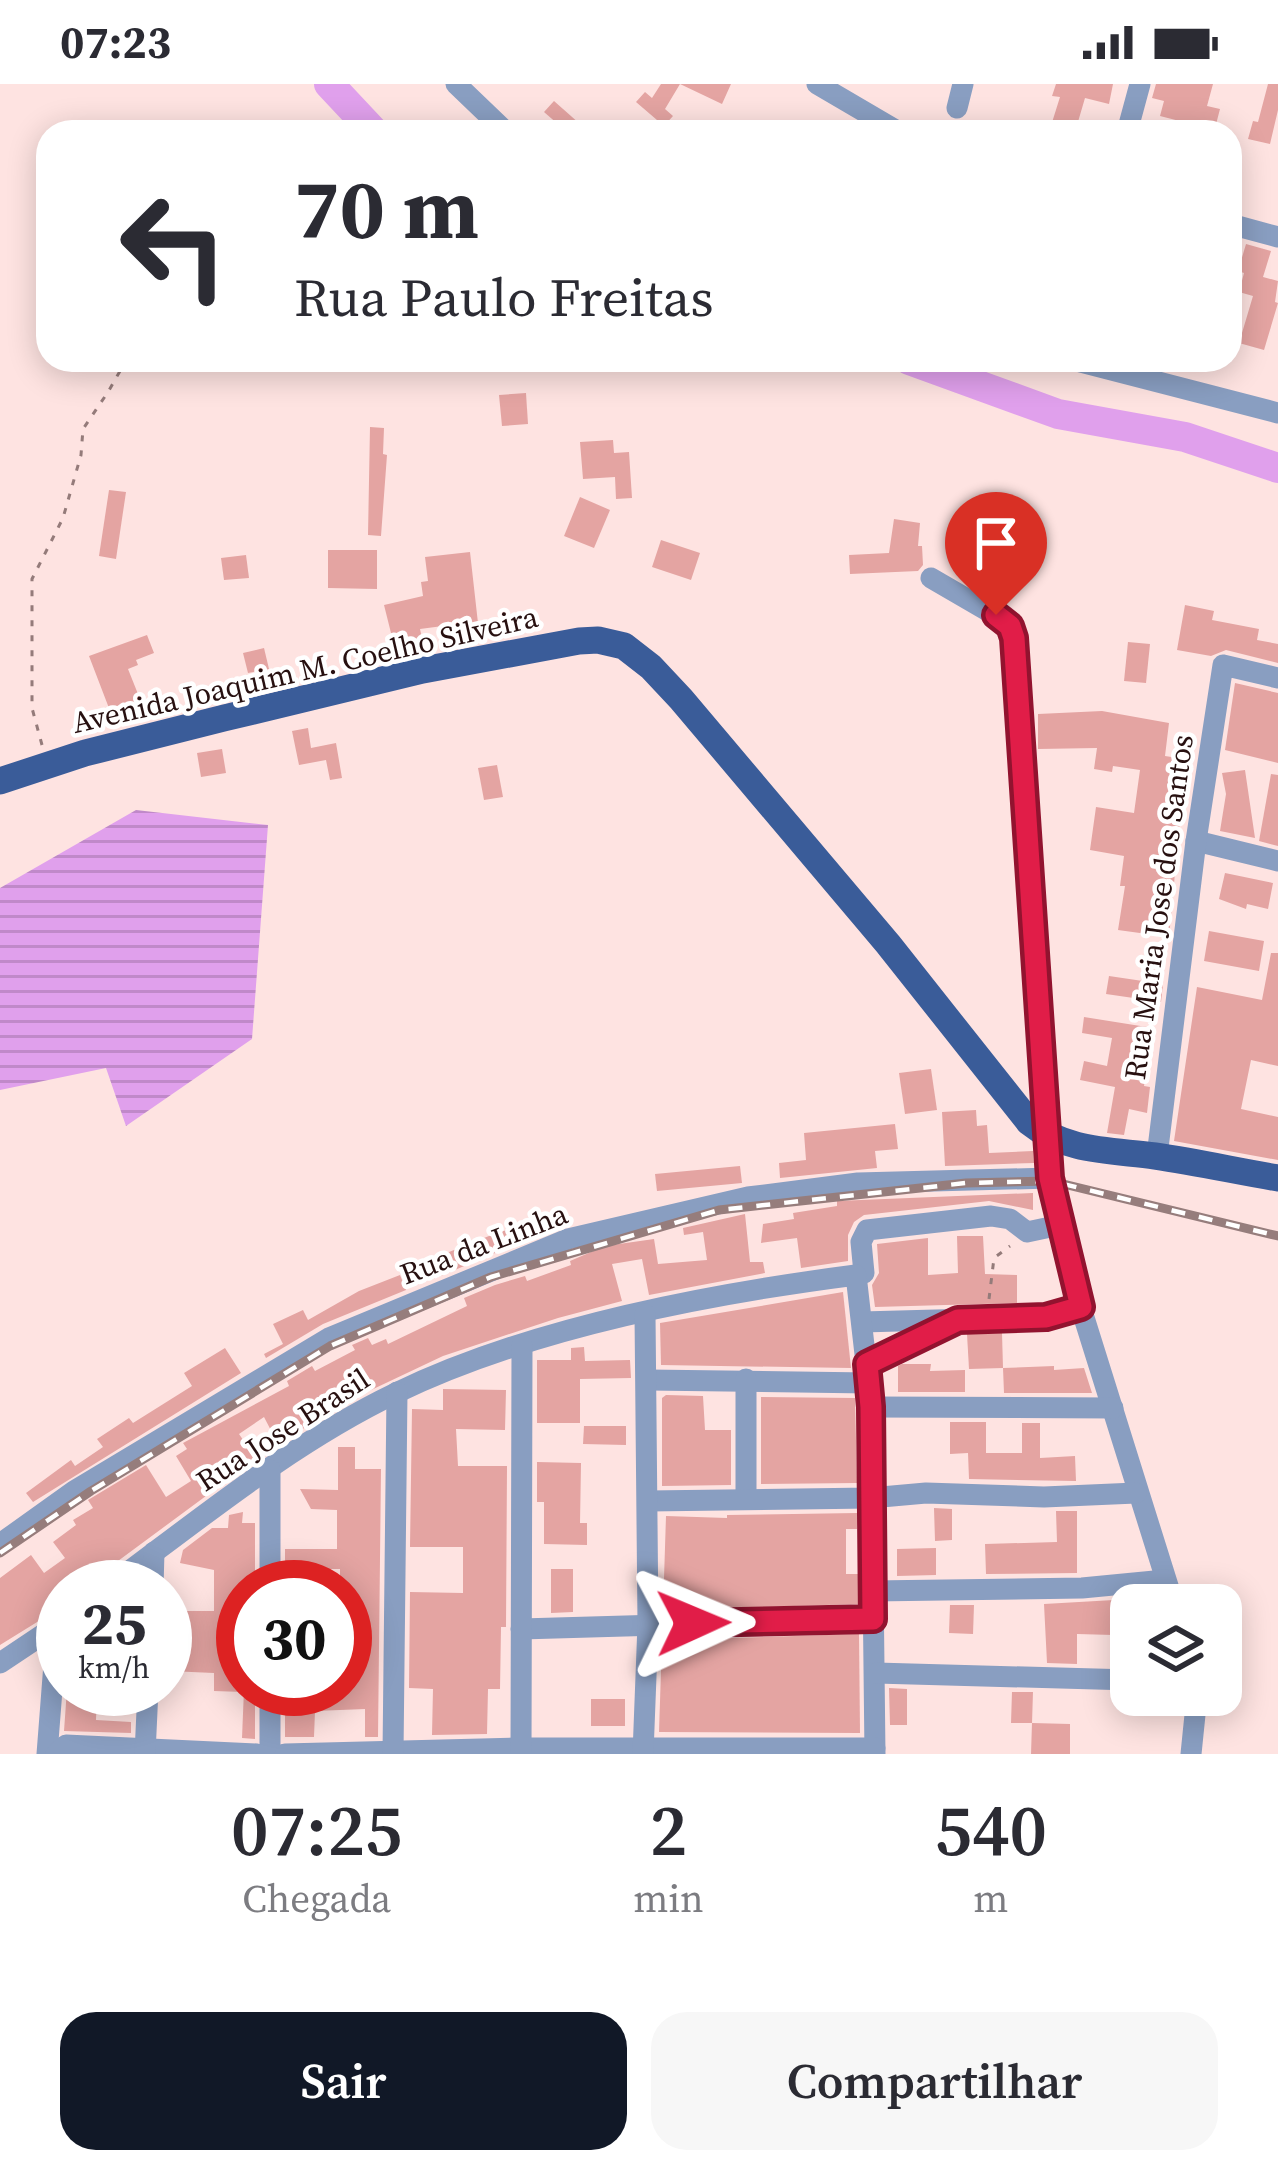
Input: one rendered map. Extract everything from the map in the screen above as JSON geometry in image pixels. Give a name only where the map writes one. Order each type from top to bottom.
[{"type":"main road","name":"Avenida Joaquim M. Coelho Silveira","points":[[0,782],[47,764],[423,670],[598,640],[624,646],[651,667],[772,806],[1015,1106],[1046,1136]]},
{"type":"main road","points":[[1046,1136],[1081,1148],[1278,1178]]},
{"type":"street","points":[[456,84],[494,120]]},
{"type":"street","points":[[817,84],[878,120]]},
{"type":"street","points":[[957,107],[963,84]]},
{"type":"street","points":[[1130,120],[1139,84]]},
{"type":"street","points":[[1242,227],[1278,237]]},
{"type":"street","points":[[1119,372],[1278,413]]},
{"type":"street","points":[[931,578],[1005,621],[1014,638],[1050,1178],[1081,1307],[1166,1584]]},
{"type":"street","name":"Rua Maria Jose dos Santos","points":[[1157,1156],[1222,665],[1278,678]]},
{"type":"street","points":[[1196,841],[1278,861]]},
{"type":"street","name":"Rua da Linha","points":[[0,1544],[74,1491],[329,1338],[568,1239],[748,1197],[836,1186],[1050,1178]]},
{"type":"street","points":[[285,1754],[875,1751],[871,1407],[856,1275],[864,1273],[861,1236],[873,1228],[991,1216],[1010,1219],[1027,1232],[1060,1225]]},
{"type":"street","name":"Rua Jose Brasil","points":[[143,1560],[307,1444],[397,1393],[523,1346],[645,1314],[856,1275]]},
{"type":"street","points":[[862,1322],[1046,1317],[1081,1307]]},
{"type":"street","points":[[643,1752],[648,1624],[645,1314]]},
{"type":"street","points":[[648,1380],[868,1374],[970,1319]]},
{"type":"street","points":[[521,1751],[523,1346]]},
{"type":"street","points":[[746,1379],[746,1497]]},
{"type":"street","points":[[393,1753],[397,1393]]},
{"type":"street","points":[[871,1407],[1113,1408]]},
{"type":"street","points":[[270,1470],[270,1560]]},
{"type":"street","points":[[648,1501],[1136,1493]]},
{"type":"street","points":[[154,1552],[154,1560]]},
{"type":"street","points":[[872,1591],[1082,1588],[1165,1580]]},
{"type":"street","points":[[521,1629],[873,1619]]},
{"type":"street","points":[[0,1664],[36,1639]]},
{"type":"street","points":[[876,1673],[1110,1680]]},
{"type":"street","points":[[47,1754],[51,1716]]},
{"type":"street","points":[[145,1752],[147,1716]]},
{"type":"street","points":[[270,1716],[270,1754]]},
{"type":"street","points":[[1191,1754],[1195,1716]]},
{"type":"street","points":[[56,1754],[66,1745],[257,1754]]},
{"type":"path","points":[[47,764],[32,708],[32,579],[63,518],[83,429],[116,372]]},
{"type":"path","points":[[970,1319],[992,1287],[994,1258]]},
{"type":"shaded area","points":[[136,810],[268,825],[252,1039],[126,1126],[106,1068],[0,1090],[0,888]]},
{"type":"building","points":[[661,84],[680,84],[665,109],[673,116],[669,120],[657,120],[636,102],[645,92],[652,98]]},
{"type":"building","points":[[680,84],[731,84],[722,104]]},
{"type":"building","points":[[1056,84],[1113,84],[1109,104],[1085,98],[1079,120],[1053,120],[1060,97],[1052,96]]},
{"type":"building","points":[[1156,84],[1213,84],[1207,106],[1220,109],[1217,120],[1176,120],[1160,116],[1164,101],[1152,98]]},
{"type":"building","points":[[1268,84],[1278,84],[1270,144],[1248,139]]},
{"type":"building","points":[[554,101],[575,120],[553,120],[544,112]]},
{"type":"building","points":[[1246,244],[1271,251],[1263,277],[1278,281],[1278,303],[1264,350],[1242,344],[1253,296],[1242,293]]},
{"type":"building","points":[[526,393],[528,424],[502,426],[499,395]]},
{"type":"building","points":[[370,427],[384,428],[383,454],[387,455],[381,536],[368,535]]},
{"type":"building","points":[[613,440],[614,453],[629,452],[632,498],[616,499],[615,477],[583,479],[580,442]]},
{"type":"building","points":[[109,490],[126,492],[116,559],[99,556]]},
{"type":"building","points":[[580,497],[610,510],[594,548],[564,536]]},
{"type":"building","points":[[894,519],[920,523],[918,546],[922,546],[923,565],[918,571],[850,574],[849,555],[889,553]]},
{"type":"building","points":[[661,540],[700,553],[691,580],[652,567]]},
{"type":"building","points":[[328,550],[377,550],[377,589],[328,588]]},
{"type":"building","points":[[470,552],[480,641],[461,645],[458,624],[420,629],[422,638],[394,645],[384,605],[423,596],[421,582],[428,581],[425,557]]},
{"type":"building","points":[[246,555],[249,578],[224,580],[221,558]]},
{"type":"building","points":[[1185,605],[1214,611],[1212,620],[1259,629],[1257,640],[1278,644],[1278,663],[1226,650],[1211,656],[1177,650]]},
{"type":"building","points":[[147,635],[154,653],[128,669],[142,704],[112,716],[89,656]]},
{"type":"building","points":[[1128,642],[1150,644],[1146,683],[1124,681]]},
{"type":"building","points":[[264,648],[269,669],[248,673],[243,653]]},
{"type":"building","points":[[1235,683],[1278,693],[1278,763],[1225,750]]},
{"type":"building","points":[[1102,711],[1169,723],[1165,756],[1178,758],[1174,787],[1183,788],[1169,937],[1118,930],[1124,856],[1090,850],[1096,807],[1134,813],[1140,770],[1094,769],[1097,748],[1038,749],[1038,714]]},
{"type":"building","points":[[308,728],[311,748],[336,743],[342,778],[330,780],[326,760],[299,765],[292,731]]},
{"type":"building","points":[[222,749],[226,773],[201,777],[197,753]]},
{"type":"building","points":[[497,765],[503,797],[484,800],[478,768]]},
{"type":"building","points":[[1245,770],[1255,838],[1220,831],[1226,794],[1222,773]]},
{"type":"building","points":[[1271,774],[1278,775],[1278,846],[1259,841]]},
{"type":"building","points":[[1225,873],[1273,883],[1268,909],[1247,904],[1246,909],[1219,899]]},
{"type":"building","points":[[1209,931],[1264,941],[1259,971],[1204,961]]},
{"type":"building","points":[[1271,953],[1278,953],[1278,1066],[1251,1060],[1241,1109],[1278,1117],[1278,1160],[1174,1141],[1197,987],[1262,1000]]},
{"type":"building","points":[[1109,976],[1163,984],[1161,1002],[1106,994]]},
{"type":"building","points":[[1084,1017],[1153,1028],[1144,1086],[1150,1087],[1147,1113],[1129,1109],[1124,1135],[1107,1133],[1115,1087],[1080,1080],[1084,1061],[1107,1066],[1112,1038],[1082,1033]]},
{"type":"building","points":[[931,1069],[937,1110],[905,1114],[899,1073]]},
{"type":"building","points":[[976,1110],[977,1126],[987,1125],[989,1153],[1033,1151],[1034,1163],[945,1166],[942,1112]]},
{"type":"building","points":[[895,1124],[898,1149],[875,1151],[877,1168],[780,1178],[779,1163],[806,1160],[804,1133]]},
{"type":"building","points":[[740,1166],[742,1183],[657,1191],[655,1174]]},
{"type":"building","points":[[1033,1193],[1033,1210],[989,1201],[864,1215],[848,1235],[848,1261],[801,1268],[797,1238],[761,1243],[763,1224],[837,1206],[837,1201]]},
{"type":"building","points":[[745,1214],[750,1262],[763,1262],[765,1273],[649,1295],[642,1259],[612,1264],[622,1301],[443,1356],[350,1400],[278,1444],[264,1417],[239,1434],[256,1459],[119,1560],[62,1560],[53,1542],[76,1525],[73,1520],[93,1508],[88,1500],[146,1465],[166,1497],[191,1481],[176,1456],[187,1449],[183,1443],[289,1386],[287,1381],[312,1366],[315,1371],[368,1338],[372,1345],[386,1339],[388,1344],[467,1306],[464,1298],[571,1265],[570,1261],[605,1246],[654,1239],[658,1264],[707,1260],[703,1232],[684,1235],[683,1228]]},
{"type":"building","points":[[551,1225],[552,1229],[431,1280],[424,1262],[499,1232],[516,1228],[518,1235]]},
{"type":"building","points":[[957,1236],[983,1236],[985,1274],[1017,1275],[1017,1303],[875,1307],[872,1285],[879,1273],[877,1244],[928,1238],[928,1275],[958,1273]]},
{"type":"building","points":[[400,1275],[406,1290],[323,1324],[266,1358],[264,1354],[283,1344],[273,1324],[303,1310],[308,1320],[359,1291]]},
{"type":"building","points":[[843,1292],[851,1368],[661,1365],[660,1323]]},
{"type":"building","points":[[1002,1333],[1003,1368],[969,1369],[967,1334]]},
{"type":"building","points":[[584,1347],[585,1361],[630,1360],[631,1378],[580,1379],[580,1423],[537,1423],[537,1360],[571,1360],[571,1348]]},
{"type":"building","points":[[225,1348],[241,1373],[33,1502],[26,1493],[71,1460],[75,1466],[103,1447],[97,1439],[129,1418],[133,1423],[192,1386],[184,1373]]},
{"type":"building","points":[[931,1364],[930,1371],[965,1370],[965,1392],[898,1392],[898,1366]]},
{"type":"building","points":[[1054,1366],[1054,1370],[1084,1368],[1092,1393],[1004,1393],[1003,1368]]},
{"type":"building","points":[[443,1389],[506,1390],[505,1430],[456,1429],[458,1466],[507,1466],[506,1627],[501,1627],[500,1689],[488,1689],[487,1734],[432,1735],[433,1689],[409,1688],[410,1592],[463,1593],[463,1547],[410,1547],[412,1409],[443,1410]]},
{"type":"building","points":[[703,1396],[705,1430],[731,1430],[731,1485],[662,1486],[662,1398]]},
{"type":"building","points":[[761,1397],[855,1398],[857,1483],[761,1484]]},
{"type":"building","points":[[950,1422],[986,1422],[986,1453],[1022,1453],[1022,1423],[1040,1423],[1040,1458],[1075,1456],[1076,1481],[969,1479],[968,1453],[950,1454]]},
{"type":"building","points":[[584,1426],[626,1426],[626,1445],[583,1444]]},
{"type":"building","points":[[338,1447],[355,1447],[355,1469],[381,1469],[378,1737],[365,1737],[365,1716],[372,1716],[372,1560],[285,1560],[285,1549],[337,1549],[337,1510],[311,1509],[300,1489],[338,1490]]},
{"type":"building","points":[[537,1462],[581,1463],[580,1523],[587,1523],[587,1545],[544,1544]]},
{"type":"building","points":[[934,1508],[952,1509],[952,1540],[935,1541]]},
{"type":"building","points":[[1056,1511],[1077,1511],[1077,1573],[986,1574],[985,1544],[1057,1542]]},
{"type":"building","points":[[243,1512],[242,1523],[255,1523],[255,1560],[216,1560],[214,1691],[214,1673],[192,1672],[192,1611],[214,1611],[214,1570],[181,1560],[183,1550],[212,1528],[228,1528],[229,1515]]},
{"type":"building","points":[[857,1513],[857,1529],[846,1529],[846,1574],[858,1574],[858,1604],[663,1610],[666,1516]]},
{"type":"building","points":[[936,1548],[936,1575],[897,1576],[897,1549]]},
{"type":"building","points":[[31,1555],[36,1562],[36,1623],[0,1645],[0,1578]]},
{"type":"building","points":[[551,1569],[573,1569],[573,1612],[551,1613]]},
{"type":"building","points":[[1110,1600],[1110,1635],[1077,1634],[1077,1664],[1047,1663],[1044,1604]]},
{"type":"building","points":[[950,1605],[974,1605],[973,1634],[949,1633]]},
{"type":"building","points":[[859,1634],[860,1733],[659,1732],[662,1640]]},
{"type":"building","points":[[889,1688],[907,1689],[907,1725],[890,1725]]},
{"type":"building","points":[[1012,1692],[1033,1692],[1032,1723],[1011,1723]]},
{"type":"building","points":[[591,1699],[625,1699],[625,1726],[591,1726]]},
{"type":"building","points":[[65,1716],[131,1722],[131,1733],[64,1731]]},
{"type":"building","points":[[243,1716],[255,1716],[255,1739],[242,1738]]},
{"type":"building","points":[[285,1716],[315,1716],[314,1737],[285,1737]]},
{"type":"building","points":[[1032,1723],[1070,1724],[1070,1754],[1031,1754]]},
{"type":"waterway","points":[[329,84],[363,120]]},
{"type":"waterway","points":[[942,372],[1058,414],[1185,437],[1278,468]]},
{"type":"railway","points":[[0,1553],[91,1491],[330,1346],[491,1277],[719,1210],[966,1183],[1051,1181],[1278,1236]]},
{"type":"route","points":[[693,1623],[873,1619],[867,1364],[958,1320],[1046,1317],[1081,1307],[1050,1178],[1014,638],[1010,626],[996,615]]}]
